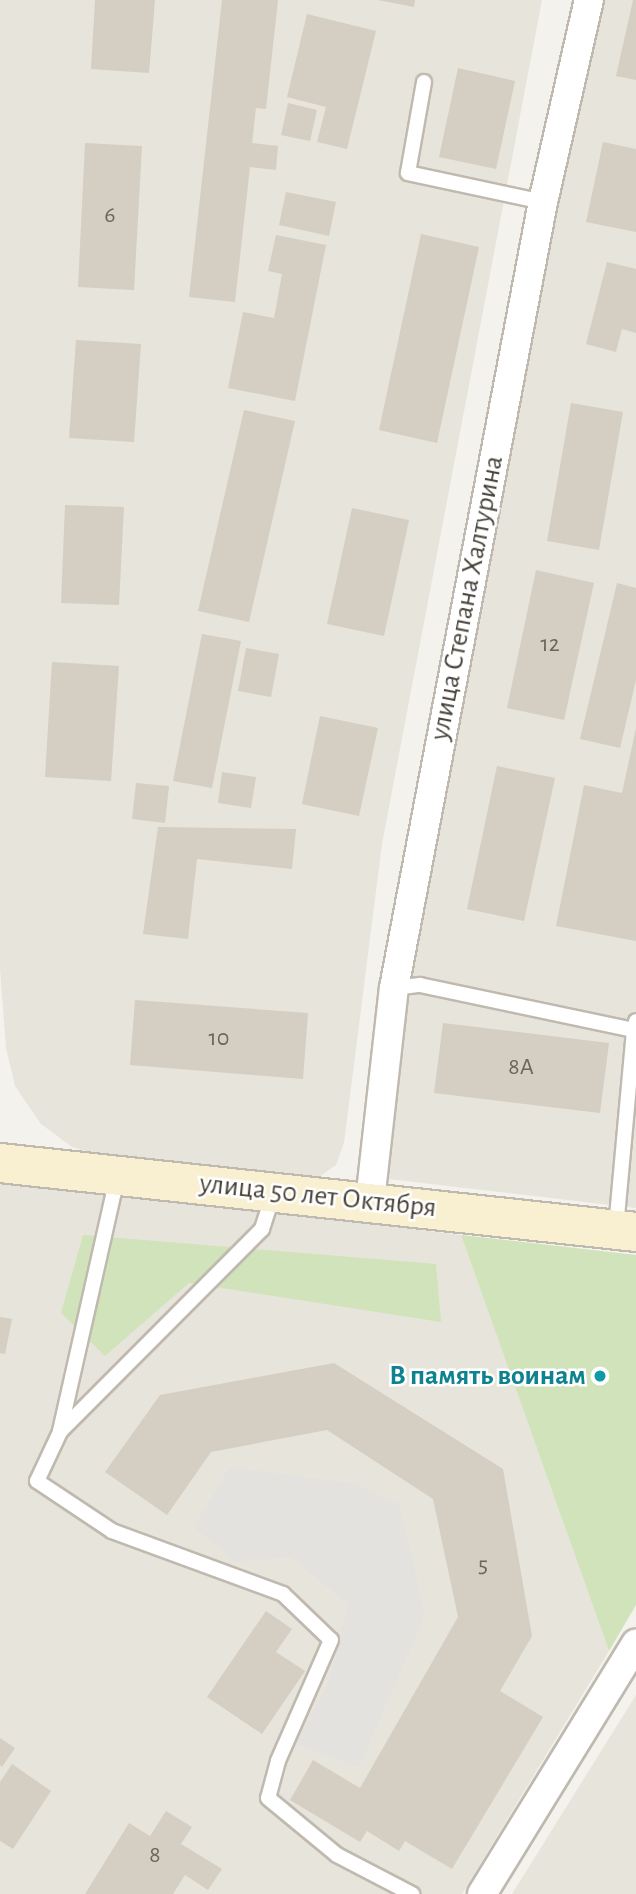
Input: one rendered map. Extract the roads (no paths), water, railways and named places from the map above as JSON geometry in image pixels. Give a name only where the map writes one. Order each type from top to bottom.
[{"type":"main road","name":"улица 50 лет Октября","points":[[0,1163],[370,1201],[626,1231]]},
{"type":"street","name":"улица Степана Халтурина","points":[[370,1201],[394,988],[543,202],[589,0]]},
{"type":"street","points":[[482,1894],[636,1644]]},
{"type":"lane","points":[[425,82],[408,173],[543,202]]},
{"type":"lane","points":[[394,988],[420,985],[635,1026],[626,1231]]},
{"type":"lane","points":[[118,1175],[60,1432],[37,1481],[112,1531],[283,1594],[331,1640],[278,1762],[268,1798],[337,1855],[412,1894]]},
{"type":"lane","points":[[60,1432],[262,1229],[274,1192]]},
{"type":"place","name":"В память воинам","points":[[600,1376]]}]
